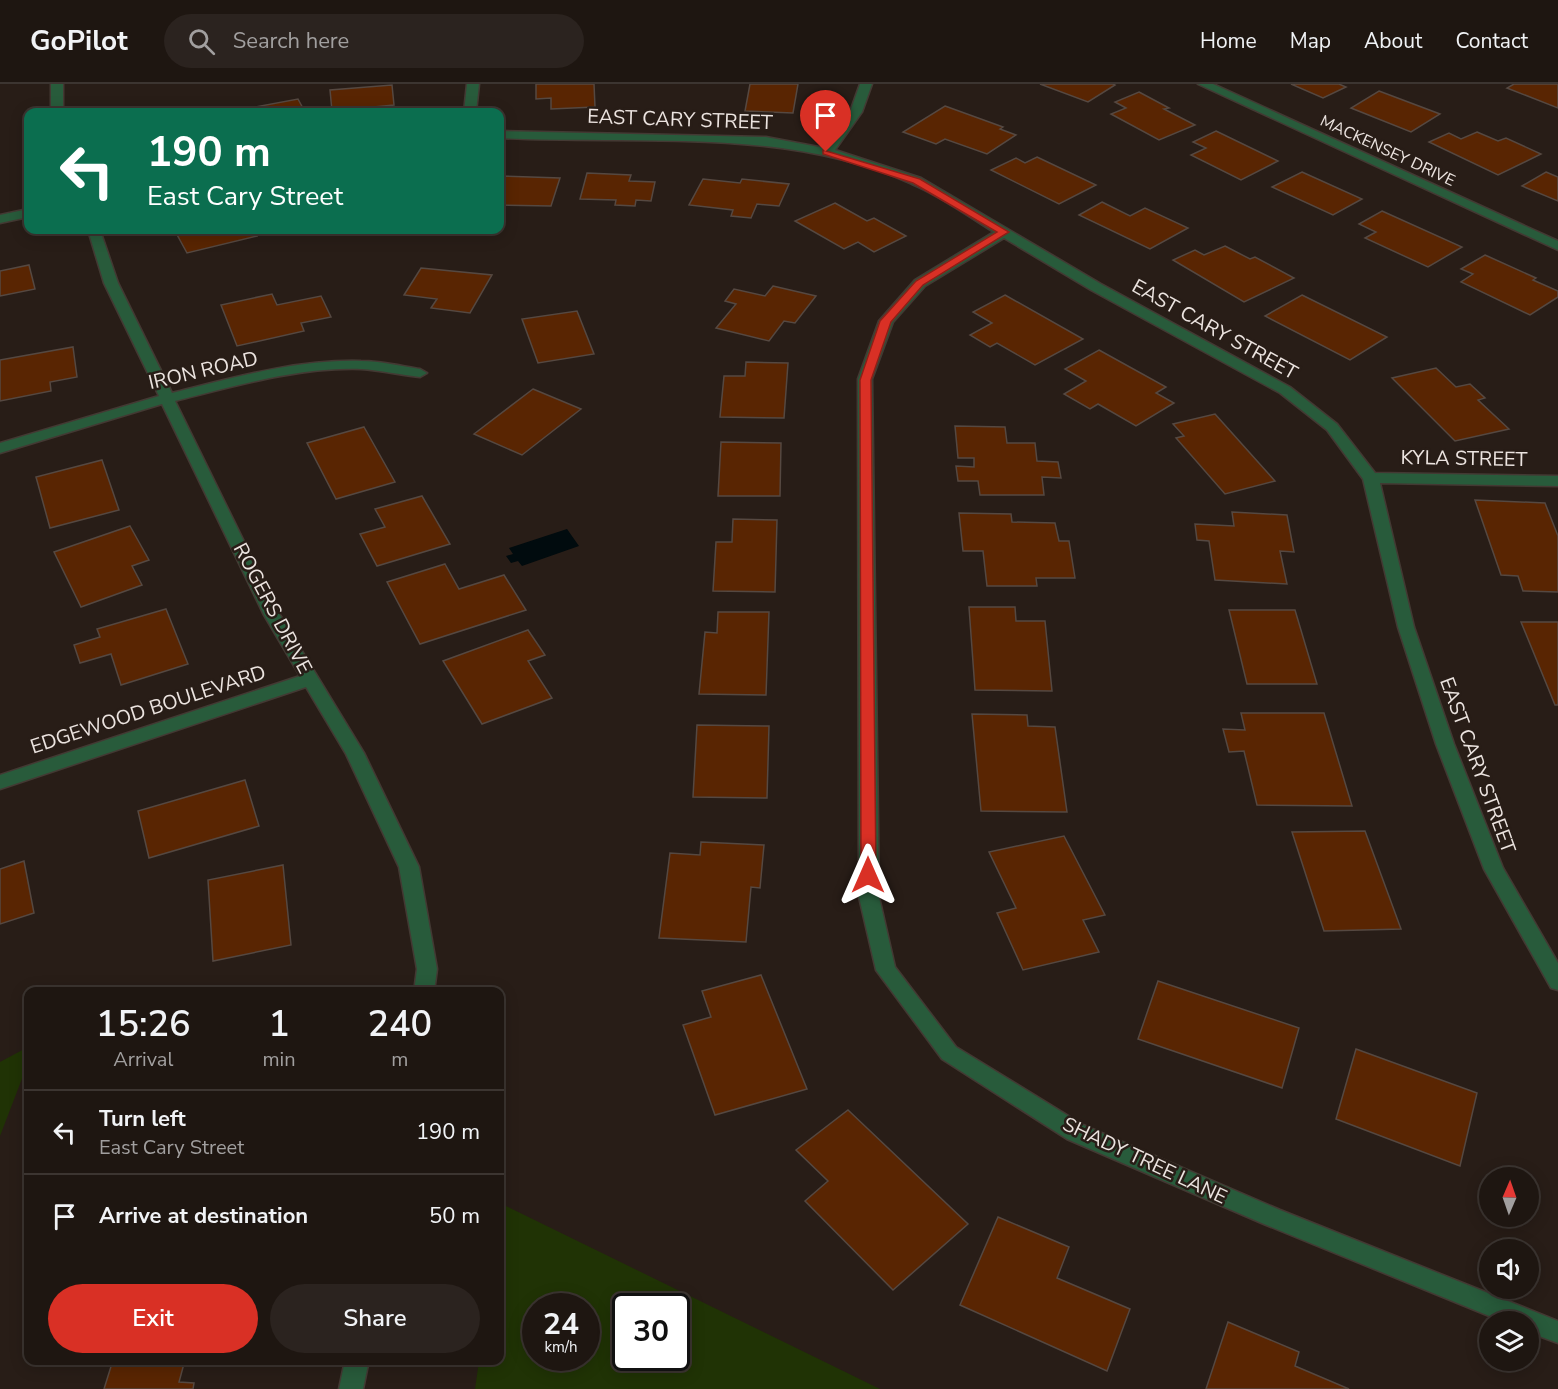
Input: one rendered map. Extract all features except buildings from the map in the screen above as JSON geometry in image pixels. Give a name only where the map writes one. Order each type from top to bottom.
[{"type":"street","points":[[57,84],[57,108]]},
{"type":"street","points":[[471,108],[473,84]]},
{"type":"street","points":[[826,152],[850,122],[860,105],[866,84]]},
{"type":"street","name":"MACKENSEY DRIVE","points":[[1204,84],[1558,246]]},
{"type":"street","name":"EAST CARY STREET","points":[[504,135],[766,141],[826,152],[917,181],[1096,286],[1285,390],[1332,427],[1371,478],[1406,627],[1445,744],[1494,869],[1558,982]]},
{"type":"street","points":[[0,219],[24,214]]},
{"type":"street","name":"SHADY TREE LANE","points":[[1004,232],[920,283],[886,321],[865,380],[869,897],[886,970],[949,1053],[1075,1132],[1272,1217],[1558,1332]]},
{"type":"street","name":"ROGERS DRIVE","points":[[95,234],[111,283],[272,615],[355,753],[409,867],[427,969],[425,987]]},
{"type":"street","name":"IRON ROAD","points":[[0,448],[168,398],[243,380],[314,368],[361,365],[420,373]]},
{"type":"street","name":"KYLA STREET","points":[[1371,478],[1558,481]]},
{"type":"street","name":"EDGEWOOD BOULEVARD","points":[[0,782],[310,679]]},
{"type":"street","points":[[351,1389],[356,1365]]},
{"type":"green space","points":[[24,1049],[24,1073],[0,1136],[0,1062]]},
{"type":"green space","points":[[504,1205],[684,1293],[612,1293],[612,1371],[690,1371],[690,1296],[880,1389],[475,1389],[478,1365],[504,1365]]},
{"type":"shaded area","points":[[567,529],[579,546],[522,566],[518,561],[511,563],[506,556],[513,554],[509,548]]},
{"type":"route","points":[[826,152],[917,181],[1004,232],[920,283],[886,321],[865,380],[868,875]]}]
